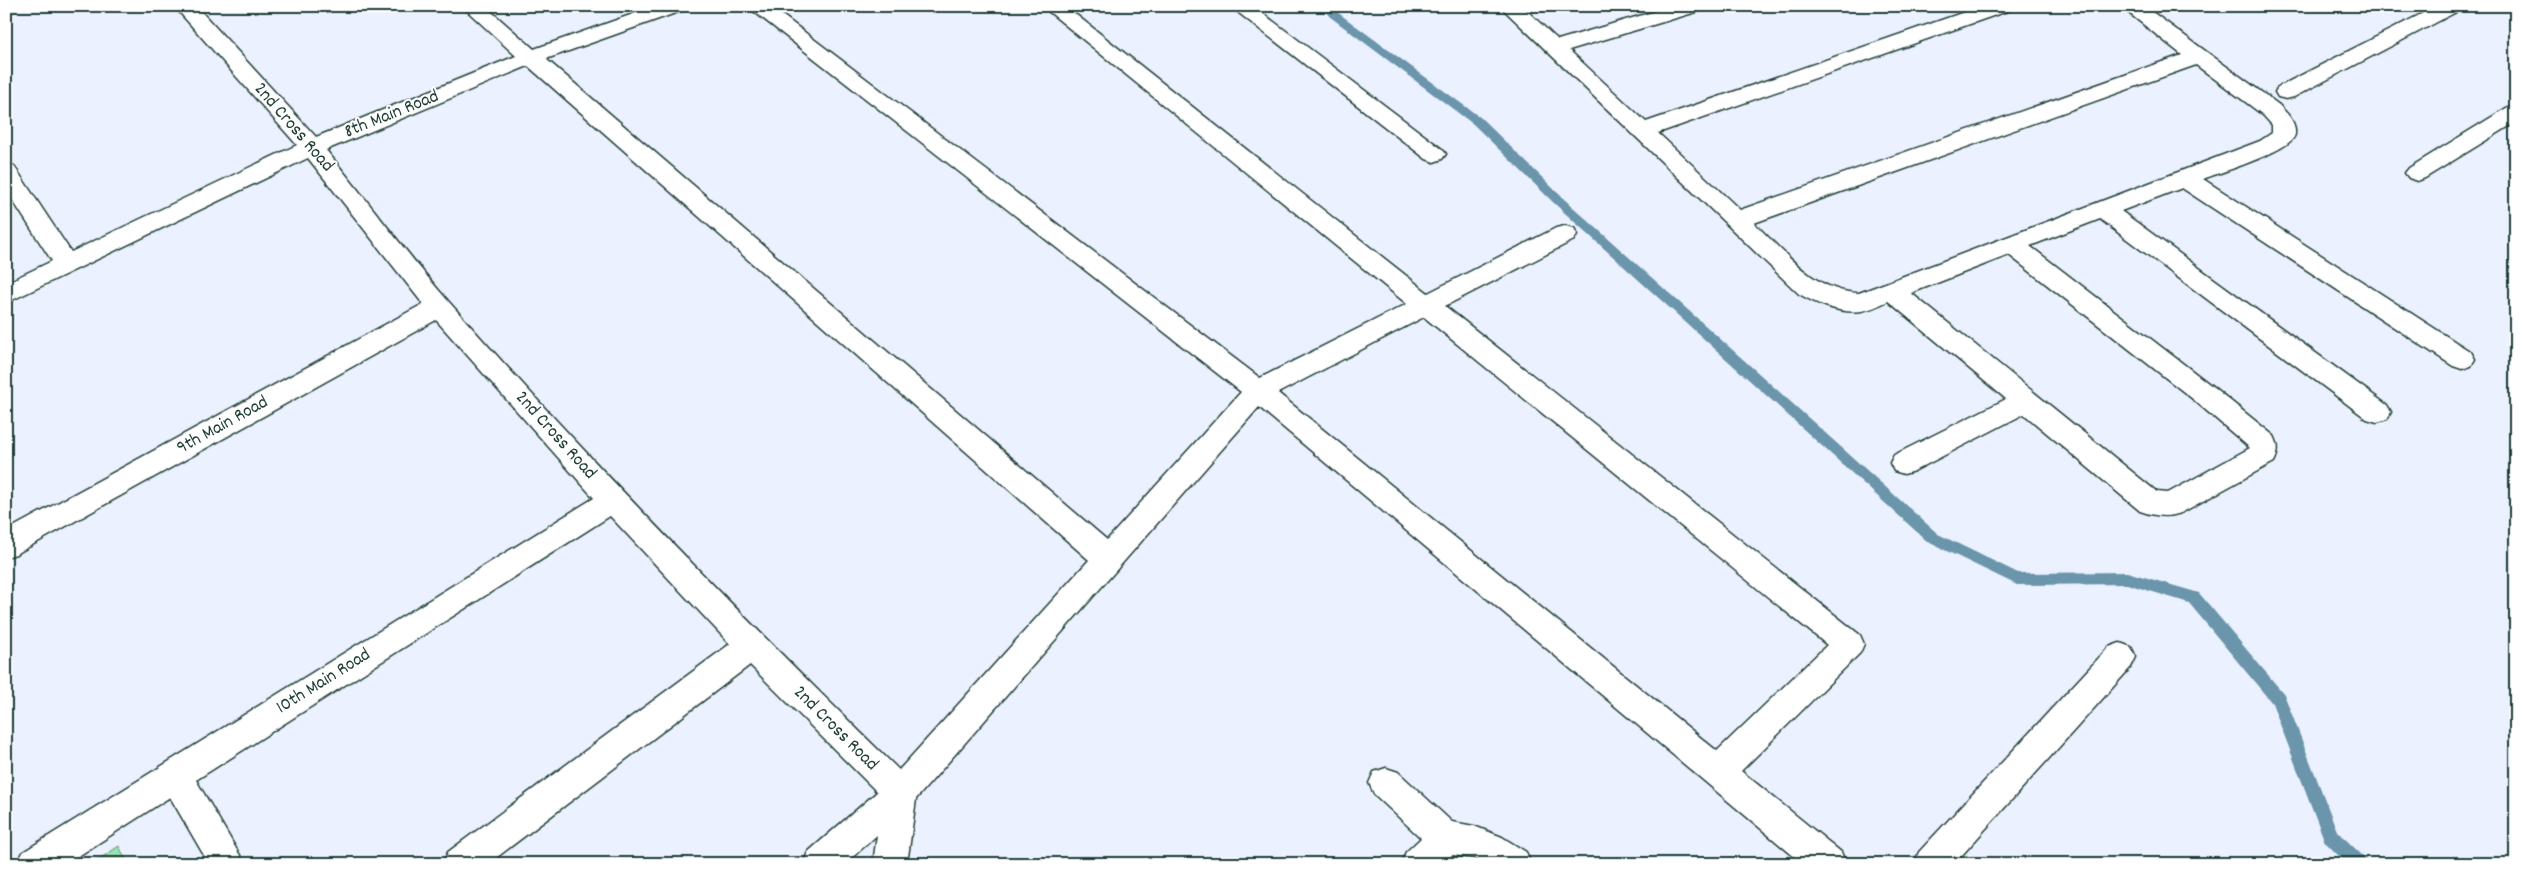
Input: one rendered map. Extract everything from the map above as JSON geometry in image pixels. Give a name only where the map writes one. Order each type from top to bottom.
[{"type":"street","name":"2nd Cross Road","points":[[184,6],[312,147],[439,307],[613,500],[751,646],[900,793]]},
{"type":"street","points":[[472,6],[529,58],[1108,559]]},
{"type":"street","name":"8th Main Road","points":[[6,294],[312,147],[529,58],[677,6]]},
{"type":"street","points":[[757,6],[1258,391],[1829,864]]},
{"type":"street","points":[[1052,6],[1849,644],[1718,771]]},
{"type":"street","points":[[1240,6],[1434,154]]},
{"type":"street","points":[[1510,6],[1808,288],[1828,299],[1844,302],[1860,302],[2268,146],[2284,136],[2283,123],[2272,110],[2197,57],[2130,6]]},
{"type":"street","points":[[1554,48],[1696,6]]},
{"type":"street","points":[[1642,131],[2003,6]]},
{"type":"street","points":[[2286,92],[2453,6]]},
{"type":"street","points":[[1736,220],[2197,57]]},
{"type":"street","points":[[2417,173],[2516,112]]},
{"type":"street","points":[[6,171],[67,265]]},
{"type":"street","points":[[2184,178],[2462,359]]},
{"type":"street","points":[[2102,209],[2377,412]]},
{"type":"street","points":[[820,864],[900,793],[1258,391],[1565,234]]},
{"type":"street","points":[[1891,290],[2150,503],[2171,505],[2264,454],[2264,444],[2203,393],[2011,244]]},
{"type":"street","name":"9th Main Road","points":[[6,545],[439,307]]},
{"type":"street","points":[[1904,463],[2026,401]]},
{"type":"street","name":"10th Main Road","points":[[35,864],[613,500]]},
{"type":"street","points":[[460,864],[751,646]]},
{"type":"street","points":[[1931,864],[2120,657]]},
{"type":"street","points":[[175,775],[228,864]]},
{"type":"street","points":[[1386,783],[1445,838],[1464,839],[1484,844],[1514,864]]},
{"type":"street","points":[[890,864],[900,793]]},
{"type":"street","points":[[1418,864],[1445,838]]},
{"type":"green space","points":[[119,846],[128,864],[92,864]]},
{"type":"waterway","points":[[1329,6],[1333,14],[1477,121],[1560,202],[1933,538],[2017,579],[2127,578],[2194,598],[2278,699],[2331,836],[2359,864]]}]
